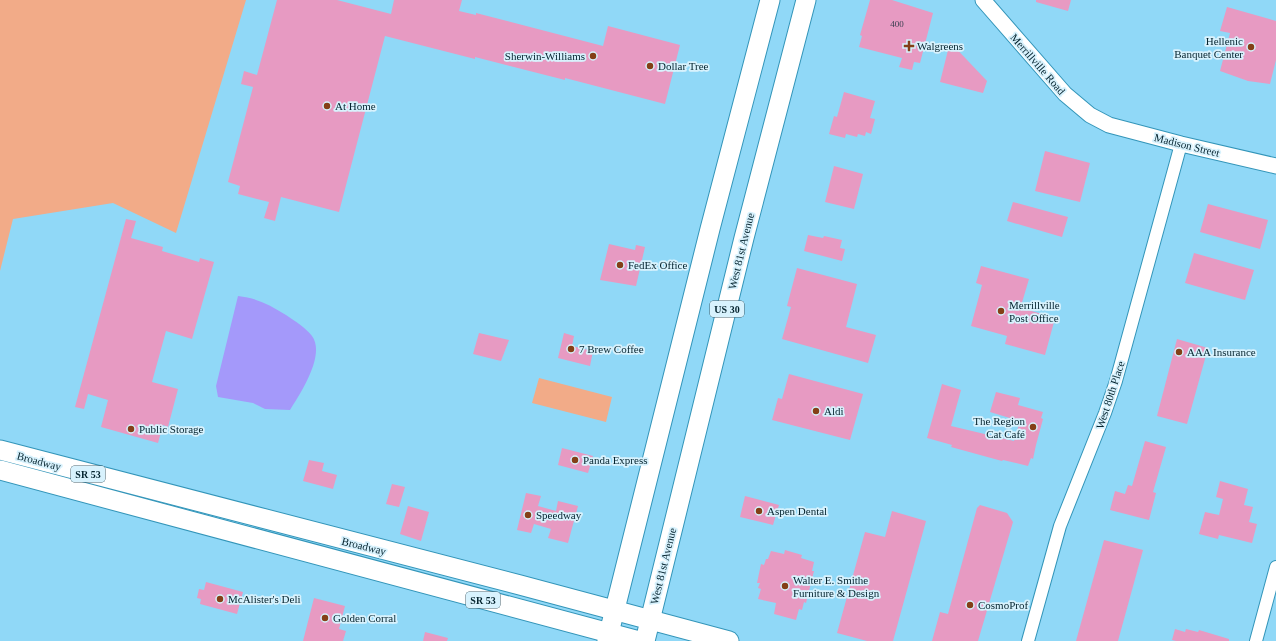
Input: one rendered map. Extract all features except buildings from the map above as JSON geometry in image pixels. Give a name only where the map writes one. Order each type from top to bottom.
[{"type":"main road","points":[[608,637],[710,230],[770,0]]},
{"type":"main road","name":"West 81st Avenue","points":[[650,620],[744,238],[806,0]]},
{"type":"main road","name":"Broadway","points":[[0,450],[729,641]]},
{"type":"main road","name":"Broadway","points":[[0,470],[608,637],[639,641]]},
{"type":"main road","name":"US 30","points":[[644,641],[650,620]]},
{"type":"street","name":"Merrillville Road","points":[[987,2],[1065,94],[1080,108],[1099,120]]},
{"type":"street","name":"Madison Street","points":[[1099,120],[1181,144],[1276,166]]},
{"type":"street","name":"West 80th Place","points":[[1028,641],[1060,526],[1105,413],[1116,381],[1181,144]]},
{"type":"street","points":[[1256,641],[1276,567]]},
{"type":"shaded area","points":[[0,0],[246,0],[176,233],[113,203],[13,219],[0,271]]},
{"type":"shaded area","points":[[238,296],[263,302],[286,315],[312,336],[316,353],[314,364],[305,385],[290,410],[265,409],[253,403],[218,397],[216,386]]},
{"type":"shaded area","points":[[539,378],[612,397],[606,422],[532,403]]},
{"type":"place","name":"Walgreens","points":[[909,46]]},
{"type":"place","name":"Hellenic Banquet Center","points":[[1251,47]]},
{"type":"place","name":"Sherwin-Williams","points":[[593,56]]},
{"type":"place","name":"Dollar Tree","points":[[650,66]]},
{"type":"place","name":"At Home","points":[[327,106]]},
{"type":"place","name":"FedEx Office","points":[[620,265]]},
{"type":"place","name":"Merrillville Post Office","points":[[1001,311]]},
{"type":"place","name":"7 Brew Coffee","points":[[571,349]]},
{"type":"place","name":"AAA Insurance","points":[[1179,352]]},
{"type":"place","name":"Aldi","points":[[816,411]]},
{"type":"place","name":"The Region Cat Café","points":[[1033,427]]},
{"type":"place","name":"Public Storage","points":[[131,429]]},
{"type":"place","name":"Panda Express","points":[[575,460]]},
{"type":"place","name":"Aspen Dental","points":[[759,511]]},
{"type":"place","name":"Speedway","points":[[528,515]]},
{"type":"place","name":"Walter E. Smithe Furniture & Design","points":[[785,586]]},
{"type":"place","name":"McAlister's Deli","points":[[220,599]]},
{"type":"place","name":"CosmoProf","points":[[970,605]]},
{"type":"place","name":"Golden Corral","points":[[325,618]]}]
